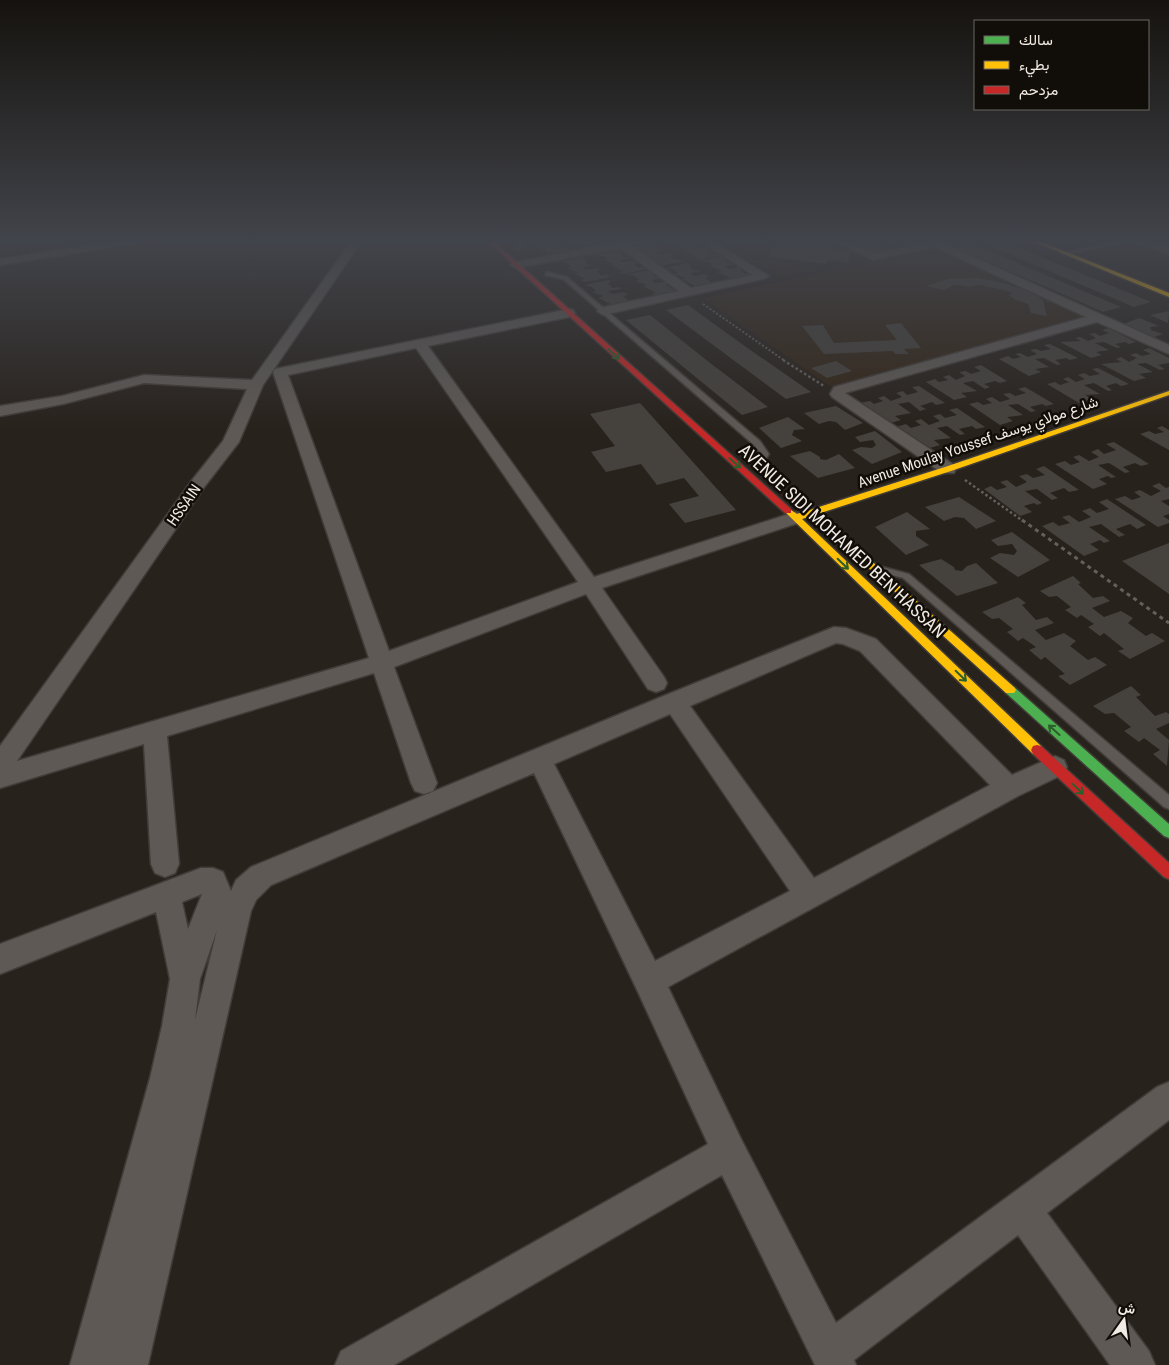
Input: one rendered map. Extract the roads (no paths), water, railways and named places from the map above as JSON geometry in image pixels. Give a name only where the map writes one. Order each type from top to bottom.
[{"type":"street","name":"HSSAIN","points":[[0,766],[199,483],[232,442],[256,385],[282,346],[315,303]]},
{"type":"street","name":"AVENUE SIDI MOHAMED BEN HASSAN","points":[[557,303],[809,513],[1054,767],[1169,872]]},
{"type":"street","points":[[579,303],[636,355]]},
{"type":"street","points":[[603,311],[640,303]]},
{"type":"street","points":[[1068,303],[1169,350]]},
{"type":"street","points":[[424,783],[280,372],[568,313]]},
{"type":"street","points":[[948,469],[838,394],[838,390],[1099,317]]},
{"type":"street","points":[[420,344],[590,585],[656,683]]},
{"type":"street","points":[[0,411],[63,400],[144,380],[201,381],[256,385]]},
{"type":"street","name":"Avenue Moulay Youssef شارع مولاي يوسف","points":[[809,513],[948,469],[1169,393]]},
{"type":"street","name":"AVENUE SIDI MOHAMED BEN HASSAN","points":[[756,461],[771,474]]},
{"type":"street","points":[[0,776],[383,662],[590,585],[809,513]]},
{"type":"street","name":"AVENUE SIDI MOHAMED BEN HASSAN","points":[[854,550],[1169,832]]},
{"type":"street","points":[[128,1365],[238,909],[246,890],[262,876],[538,758],[834,635],[846,636],[868,645],[1009,788]]},
{"type":"street","points":[[674,701],[809,895]]},
{"type":"street","points":[[155,731],[165,864]]},
{"type":"street","points":[[538,758],[649,981],[729,1151],[833,1359],[1022,1210],[1169,1099]]},
{"type":"street","points":[[649,981],[1009,788],[1054,767]]},
{"type":"street","points":[[0,959],[201,880],[213,881],[216,886],[217,891],[184,979],[178,1026],[167,1078],[90,1365]]},
{"type":"street","points":[[166,894],[184,979]]},
{"type":"street","points":[[355,1365],[729,1151]]},
{"type":"street","points":[[1022,1210],[1136,1365]]},
{"type":"lane","points":[[593,303],[757,443],[765,454],[756,461]]},
{"type":"lane","points":[[875,568],[906,576],[1169,803]]}]
